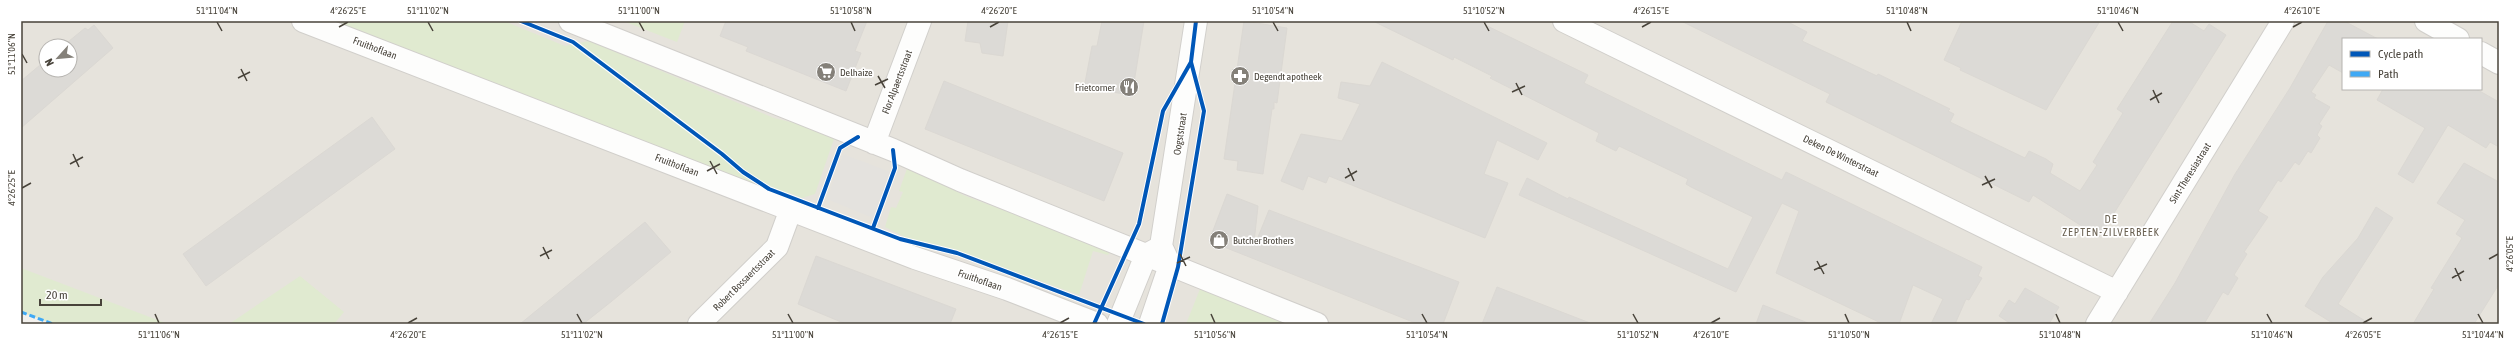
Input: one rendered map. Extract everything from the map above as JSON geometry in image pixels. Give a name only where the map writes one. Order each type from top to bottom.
[{"type":"street","name":"Fruithoflaan","points":[[303,21],[915,258],[1007,289],[1097,324]]},
{"type":"street","points":[[570,21],[1159,255],[1317,324]]},
{"type":"street","name":"Flor Alpaertsstraat","points":[[874,143],[920,21]]},
{"type":"street","name":"Oogststraat","points":[[1150,324],[1159,255],[1196,21]]},
{"type":"street","name":"Deken De Winterstraat","points":[[1564,21],[2117,292]]},
{"type":"street","name":"Sint-Theresiastraat","points":[[2096,324],[2283,21]]},
{"type":"street","points":[[2426,21],[2456,38]]},
{"type":"street","points":[[2482,54],[2499,63]]},
{"type":"street","name":"Robert Bossaertsstraat","points":[[699,324],[777,248],[791,209]]},
{"type":"street","name":"Oogststraat","points":[[1118,324],[1159,255]]},
{"type":"shaded area","points":[[21,21],[2499,21],[2499,324],[136,324],[21,282]]},
{"type":"shaded area","points":[[843,154],[890,172],[873,218],[827,199]]},
{"type":"green space","points":[[325,21],[504,21],[565,46],[589,41],[774,118],[836,133],[815,194],[802,198],[790,193],[786,205]]},
{"type":"green space","points":[[623,21],[685,21],[677,42]]},
{"type":"green space","points":[[909,163],[963,195],[1056,230],[1114,245],[1108,255],[1093,251],[1079,295],[946,247],[907,238],[885,227],[891,207],[896,208],[903,192],[899,191]]},
{"type":"green space","points":[[21,268],[168,324],[53,324],[21,312]]},
{"type":"green space","points":[[300,276],[344,312],[334,324],[229,324]]},
{"type":"green space","points":[[1200,289],[1288,324],[1186,324]]},
{"type":"building","name":"Delhaize","points":[[726,21],[867,21],[855,51],[861,53],[846,91],[746,51],[748,47],[720,36]]},
{"type":"building","points":[[968,21],[1008,21],[1003,56],[982,53],[980,43],[965,41]]},
{"type":"building","points":[[1102,21],[1144,21],[1132,95],[1084,88],[1092,46],[1097,46]]},
{"type":"building","points":[[1244,21],[1287,28],[1277,103],[1274,102],[1274,109],[1272,109],[1263,174],[1237,170],[1238,161],[1224,159]]},
{"type":"building","points":[[1373,21],[1477,21],[1588,75],[1584,83],[1782,180],[1786,172],[1982,267],[1978,276],[1982,278],[1969,300],[1966,299],[1955,324],[1931,324],[1943,299],[1913,285],[1899,324],[1883,324],[1776,273],[1799,211],[1782,203],[1736,292],[1519,195],[1527,178],[1568,199],[1569,197],[1728,269],[1753,217],[1691,187],[1686,184],[1688,179],[1619,146],[1616,151],[1596,141],[1599,133],[1490,78],[1492,76],[1454,57],[1453,60]]},
{"type":"building","points":[[1681,21],[1786,21],[1807,32],[1802,41],[1877,76],[1878,74],[1950,109],[1948,111],[1954,114],[1950,122],[2025,158],[2029,151],[2046,159],[2053,164],[2050,173],[2080,191],[2097,165],[2093,162],[2123,113],[2117,109],[2173,21],[2188,21],[2204,31],[2209,24],[2226,35],[2099,237],[2033,195],[2029,202],[1826,102],[1830,94]]},
{"type":"building","points":[[1962,21],[2100,21],[2046,110],[1960,70],[1961,68],[1944,60]]},
{"type":"building","points":[[2328,21],[2344,21],[2376,38],[2342,38],[2342,72],[2329,65],[2311,92],[2316,95],[2314,98],[2330,107],[2319,124],[2322,126],[2317,135],[2320,138],[2311,153],[2308,151],[2299,165],[2295,162],[2281,182],[2278,180],[2258,211],[2268,217],[2244,252],[2247,254],[2234,275],[2238,278],[2228,295],[2223,292],[2204,324],[2149,324],[2175,283],[2235,174],[2290,88]]},
{"type":"building","points":[[94,25],[113,48],[21,128],[21,81],[38,67],[38,78],[78,78],[78,38],[73,38],[85,28],[88,30]]},
{"type":"building","points":[[1382,62],[1547,143],[1538,160],[1497,140],[1484,174],[1508,183],[1485,238],[1329,176],[1326,183],[1308,176],[1303,190],[1281,181],[1301,134],[1342,141],[1360,104],[1338,98],[1341,82],[1370,86]]},
{"type":"building","points":[[944,81],[1123,153],[1104,201],[925,129]]},
{"type":"building","points":[[2382,90],[2478,90],[2499,102],[2499,147],[2490,142],[2486,148],[2448,125],[2413,183],[2398,174],[2425,128],[2377,100]]},
{"type":"building","points":[[372,117],[395,149],[206,286],[183,254]]},
{"type":"building","points":[[2464,163],[2499,182],[2499,284],[2474,324],[2413,324],[2434,289],[2431,288],[2462,238],[2456,234],[2465,220],[2437,203]]},
{"type":"building","points":[[1227,194],[1258,206],[1254,242],[1256,242],[1269,210],[1459,282],[1443,324],[1418,324],[1209,241]]},
{"type":"building","points":[[2376,207],[2393,218],[2338,304],[2370,324],[2334,324],[2305,306],[2323,277],[2358,238]]},
{"type":"building","points":[[645,222],[671,252],[612,301],[583,324],[520,324]]},
{"type":"building","points":[[816,256],[956,309],[950,324],[846,324],[798,304]]},
{"type":"building","points":[[1497,287],[1590,323],[1590,324],[1482,324]]},
{"type":"building","points":[[2025,288],[2059,307],[2049,324],[2011,324],[1999,316],[2009,300],[2015,304]]},
{"type":"building","points":[[1763,305],[1808,323],[1808,324],[1756,324]]},
{"type":"marked path","points":[[21,312],[53,324]]},
{"type":"cycle path","points":[[521,21],[573,42],[722,154],[743,172],[769,189],[900,239],[957,253],[1144,324]]},
{"type":"cycle path","points":[[1162,324],[1178,267],[1204,111],[1191,62],[1196,21]]},
{"type":"cycle path","points":[[1094,324],[1139,224],[1163,111],[1191,62]]},
{"type":"cycle path","points":[[818,208],[840,148],[858,137]]},
{"type":"cycle path","points":[[873,228],[895,168],[893,150]]},
{"type":"place","name":"Delhaize","points":[[826,72]]},
{"type":"place","name":"Degendt apotheek","points":[[1240,76]]},
{"type":"place","name":"Frietcorner","points":[[1129,87]]},
{"type":"place","name":"Butcher Brothers","points":[[1219,240]]},
{"type":"district","name":"DE ZEPTEN-ZILVERBEEK","points":[[2111,225]]}]
